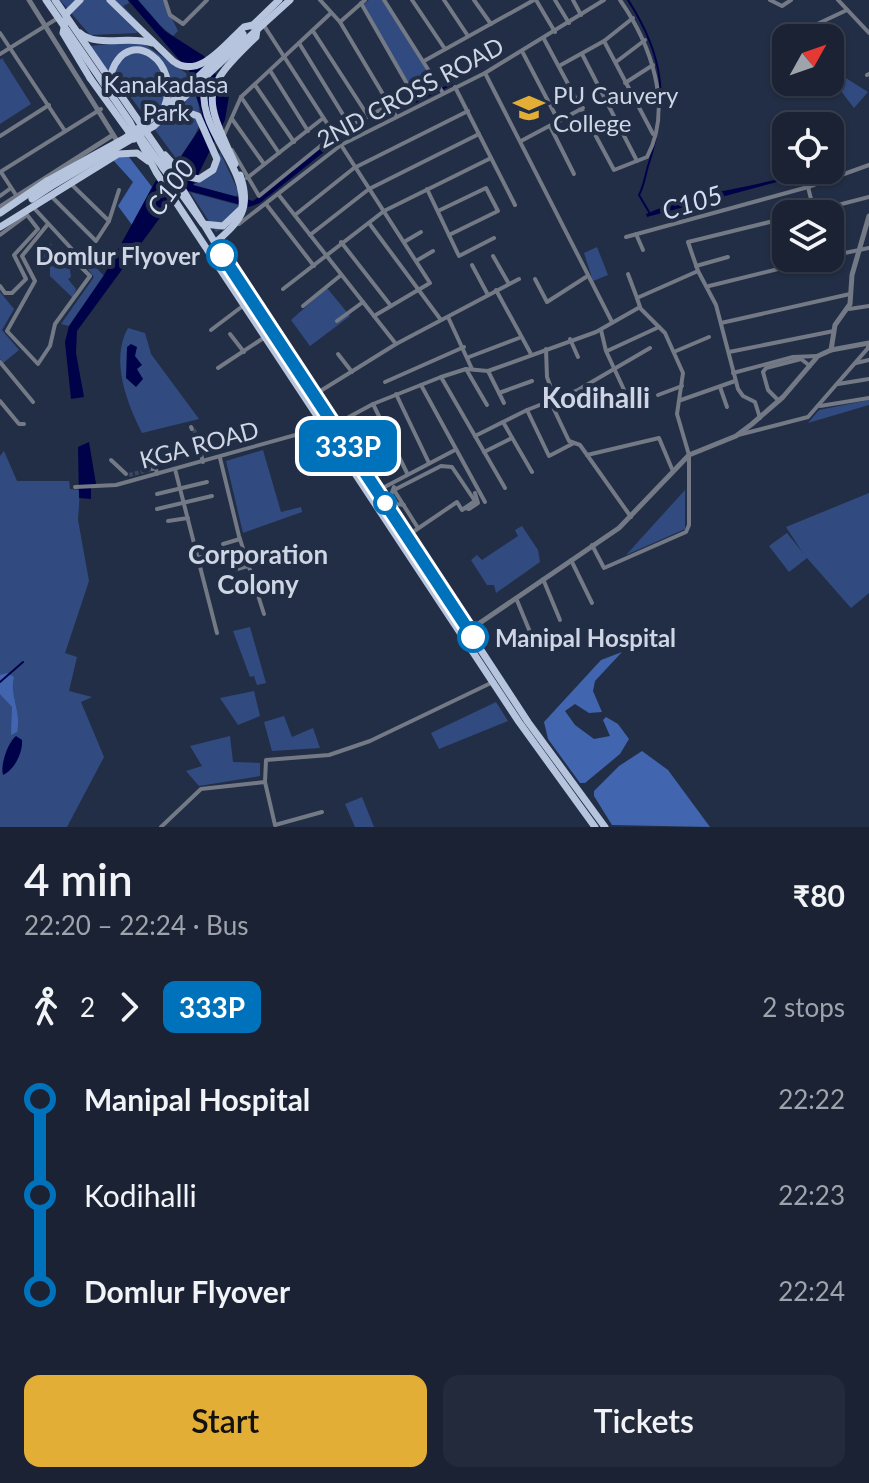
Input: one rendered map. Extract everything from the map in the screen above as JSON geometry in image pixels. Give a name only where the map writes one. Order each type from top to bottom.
[{"type":"main road","points":[[46,0],[130,122],[187,194],[330,425],[548,751],[605,827]]},
{"type":"main road","points":[[55,0],[160,152],[176,201],[242,306],[267,336],[377,491],[466,630],[494,682],[595,827]]},
{"type":"main road","points":[[80,0],[67,13],[63,33],[90,78],[150,162]]},
{"type":"main road","points":[[110,0],[184,68],[216,64]]},
{"type":"main road","points":[[258,26],[279,0]]},
{"type":"main road","points":[[0,224],[163,110],[290,0]]},
{"type":"main road","points":[[69,23],[84,37],[94,40],[136,37],[155,44]]},
{"type":"main road","points":[[114,88],[112,71],[119,58],[127,53],[142,51],[152,55],[169,78],[169,94],[163,110]]},
{"type":"main road","points":[[160,121],[216,64]]},
{"type":"main road","points":[[215,243],[239,224],[246,202],[211,104],[216,64]]},
{"type":"main road","points":[[165,167],[203,224],[223,226],[239,214],[242,192],[202,103],[206,77]]},
{"type":"main road","points":[[0,213],[127,144],[181,110],[193,113],[201,121],[217,152],[213,170],[203,178],[184,176],[137,153],[124,151],[68,182],[49,187],[27,210],[0,224]]},
{"type":"main road","points":[[130,122],[140,147]]},
{"type":"street","points":[[29,0],[101,109],[124,151]]},
{"type":"street","points":[[165,0],[170,15],[183,24],[201,2],[207,0]]},
{"type":"street","points":[[320,0],[340,22],[394,110],[368,116],[350,126],[259,196],[224,135],[241,97],[331,13]]},
{"type":"street","points":[[384,0],[441,89]]},
{"type":"street","points":[[412,0],[445,49]]},
{"type":"street","points":[[444,0],[468,36]]},
{"type":"street","points":[[474,0],[491,24]]},
{"type":"street","points":[[424,61],[535,0],[555,32]]},
{"type":"street","points":[[555,0],[569,23]]},
{"type":"street","points":[[573,0],[581,15]]},
{"type":"street","points":[[544,39],[614,170],[647,157],[654,136],[657,91],[653,65],[645,40],[620,0]]},
{"type":"street","points":[[770,0],[782,6],[791,0]]},
{"type":"street","points":[[838,0],[869,33]]},
{"type":"street","name":"2ND CROSS ROAD","points":[[239,224],[340,144],[394,110],[485,73],[544,39],[600,1]]},
{"type":"street","points":[[340,22],[363,2],[414,96]]},
{"type":"street","points":[[817,24],[847,10]]},
{"type":"street","points":[[0,54],[58,18]]},
{"type":"street","points":[[559,66],[604,41],[633,18]]},
{"type":"street","points":[[258,26],[284,58],[430,283],[374,316]]},
{"type":"street","points":[[313,30],[368,116]]},
{"type":"street","points":[[0,33],[65,131]]},
{"type":"street","points":[[616,62],[645,40]]},
{"type":"street","points":[[604,41],[654,136]]},
{"type":"street","points":[[299,43],[350,126]]},
{"type":"street","points":[[523,52],[559,122]]},
{"type":"street","points":[[582,54],[637,161]]},
{"type":"street","points":[[625,83],[653,65]]},
{"type":"street","points":[[271,71],[308,131]]},
{"type":"street","points":[[485,73],[586,277],[612,322]]},
{"type":"street","points":[[255,85],[294,142]]},
{"type":"street","points":[[455,87],[515,205]]},
{"type":"street","points":[[637,105],[657,91]]},
{"type":"street","points":[[241,97],[279,153]]},
{"type":"street","points":[[0,136],[49,105]]},
{"type":"street","points":[[521,141],[583,108]]},
{"type":"street","points":[[16,195],[1,172],[101,109]]},
{"type":"street","points":[[295,215],[354,168],[468,111]]},
{"type":"street","points":[[232,119],[264,164]]},
{"type":"street","points":[[247,178],[322,119]]},
{"type":"street","points":[[550,126],[574,174]]},
{"type":"street","points":[[310,235],[369,189],[479,134]]},
{"type":"street","points":[[0,207],[113,135]]},
{"type":"street","points":[[283,289],[384,211],[491,158]]},
{"type":"street","points":[[626,237],[808,187],[869,165]]},
{"type":"street","points":[[68,182],[109,221]]},
{"type":"street","points":[[49,187],[96,241],[109,221],[119,190]]},
{"type":"street","points":[[808,187],[811,200]]},
{"type":"street","points":[[0,196],[11,188]]},
{"type":"street","points":[[438,211],[486,188],[498,211],[449,235]]},
{"type":"street","points":[[427,189],[459,256],[494,238]]},
{"type":"street","points":[[278,194],[396,344]]},
{"type":"street","points":[[844,203],[869,197]]},
{"type":"street","points":[[266,204],[314,266]]},
{"type":"street","points":[[27,210],[48,224],[81,259],[81,267],[90,276],[55,324],[50,346],[38,364],[7,331],[35,281],[22,256],[48,224]]},
{"type":"street","points":[[0,235],[27,210]]},
{"type":"street","points":[[0,286],[5,293],[12,293],[26,279],[14,255],[38,229],[27,210]]},
{"type":"street","points":[[831,350],[834,331],[849,309],[859,249],[869,216]]},
{"type":"street","points":[[760,418],[755,402],[743,396],[735,381],[721,323],[688,242],[772,221]]},
{"type":"street","points":[[368,222],[441,320]]},
{"type":"street","points":[[404,242],[421,232]]},
{"type":"street","points":[[636,234],[643,250]]},
{"type":"street","points":[[341,242],[391,306]]},
{"type":"street","points":[[844,253],[869,248]]},
{"type":"street","points":[[416,261],[433,251]]},
{"type":"street","points":[[493,256],[509,284]]},
{"type":"street","points":[[637,298],[697,268],[728,257]]},
{"type":"street","points":[[472,265],[488,295]]},
{"type":"street","points":[[708,286],[772,270]]},
{"type":"street","points":[[592,545],[604,568],[686,532],[689,455],[678,424],[684,386],[676,351],[640,307],[628,274]]},
{"type":"street","points":[[303,306],[341,275]]},
{"type":"street","points":[[535,279],[547,302],[586,277]]},
{"type":"street","points":[[314,395],[396,344],[519,279]]},
{"type":"street","points":[[496,290],[519,338],[531,354]]},
{"type":"street","points":[[721,323],[850,294]]},
{"type":"street","points":[[337,321],[363,302]]},
{"type":"street","points":[[211,330],[242,306]]},
{"type":"street","points":[[849,309],[869,306]]},
{"type":"street","points":[[504,403],[488,371],[601,329],[640,307]]},
{"type":"street","points":[[448,317],[473,369]]},
{"type":"street","points":[[606,351],[659,327]]},
{"type":"street","points":[[601,329],[606,351],[626,394]]},
{"type":"street","points":[[729,352],[834,331]]},
{"type":"street","points":[[230,334],[244,352]]},
{"type":"street","points":[[218,368],[267,336]]},
{"type":"street","points":[[676,351],[709,337]]},
{"type":"street","points":[[469,357],[519,338]]},
{"type":"street","points":[[570,339],[578,357]]},
{"type":"street","points":[[466,630],[631,517],[672,469],[689,455],[736,436],[808,417],[868,348],[869,343],[831,350],[818,356],[793,357],[733,373]]},
{"type":"street","points":[[385,382],[464,347]]},
{"type":"street","points":[[475,436],[615,369],[650,348]]},
{"type":"street","points":[[546,349],[547,377],[569,441],[587,455],[631,517]]},
{"type":"street","points":[[338,354],[352,372]]},
{"type":"street","points":[[736,436],[779,401],[818,356]]},
{"type":"street","points":[[779,401],[768,390],[763,372],[766,368],[801,359],[810,366]]},
{"type":"street","points":[[853,363],[869,360]]},
{"type":"street","points":[[0,362],[33,402]]},
{"type":"street","points":[[466,369],[487,405]]},
{"type":"street","name":"KGA ROAD","points":[[77,487],[132,481],[220,458],[330,425],[441,377],[466,369],[488,371]]},
{"type":"street","points":[[441,377],[505,488]]},
{"type":"street","points":[[835,385],[869,379]]},
{"type":"street","points":[[499,393],[532,381]]},
{"type":"street","points":[[680,401],[735,381]]},
{"type":"street","points":[[421,385],[485,502]]},
{"type":"street","points":[[658,395],[684,386]]},
{"type":"street","points":[[720,387],[727,407]]},
{"type":"street","points":[[396,394],[429,463]]},
{"type":"street","points":[[818,407],[869,398]]},
{"type":"street","points":[[0,401],[19,424],[24,424]]},
{"type":"street","points":[[373,404],[407,473]]},
{"type":"street","points":[[527,410],[549,456],[574,443]]},
{"type":"street","points":[[506,420],[512,438],[532,472]]},
{"type":"street","points":[[484,452],[512,438]]},
{"type":"street","points":[[587,455],[654,438],[663,442],[672,469]]},
{"type":"street","points":[[199,450],[202,462]]},
{"type":"street","points":[[377,491],[455,450]]},
{"type":"street","points":[[220,458],[240,539],[264,614]]},
{"type":"street","points":[[111,460],[132,481]]},
{"type":"street","points":[[418,528],[394,490],[441,466],[452,467],[475,501],[465,508]]},
{"type":"street","points":[[152,469],[156,468],[157,474]]},
{"type":"street","points":[[175,469],[217,633]]},
{"type":"street","points":[[157,494],[207,482]]},
{"type":"street","points":[[394,487],[391,495],[397,504],[404,505]]},
{"type":"street","points":[[407,536],[457,502],[462,510],[478,503],[475,493]]},
{"type":"street","points":[[157,509],[212,496]]},
{"type":"street","points":[[168,521],[188,518]]},
{"type":"street","points":[[223,544],[240,539]]},
{"type":"street","points":[[197,558],[223,552]]},
{"type":"street","points":[[571,560],[592,603]]},
{"type":"street","points":[[230,571],[248,566]]},
{"type":"street","points":[[543,579],[560,620]]},
{"type":"street","points":[[235,593],[254,587]]},
{"type":"street","points":[[516,598],[530,632]]},
{"type":"street","points":[[322,812],[275,825],[265,782],[266,760],[329,755],[370,741],[494,682]]},
{"type":"street","points":[[161,827],[201,789],[265,782]]},
{"type":"green space","points":[[60,0],[128,0],[129,3],[123,6],[139,23],[137,33],[90,35]]},
{"type":"green space","points":[[138,0],[163,0],[178,31],[173,36],[146,14]]},
{"type":"green space","points":[[369,0],[382,0],[437,86],[415,97],[364,4]]},
{"type":"green space","name":"Kanakadasa Park","points":[[140,41],[200,83],[195,93],[199,123],[178,161],[113,73],[121,53],[108,72],[90,46]]},
{"type":"green space","points":[[2,58],[31,104],[0,124],[0,60]]},
{"type":"green space","points":[[844,77],[868,92],[854,108],[844,95]]},
{"type":"green space","points":[[220,152],[239,193],[236,197],[193,185],[215,172]]},
{"type":"green space","points":[[190,192],[242,206],[229,225],[216,232]]},
{"type":"green space","points":[[51,243],[53,250],[69,263],[71,277],[68,279],[76,289],[73,298],[50,276],[50,268],[42,255]]},
{"type":"green space","points":[[597,247],[608,275],[593,281],[584,253]]},
{"type":"green space","points":[[84,255],[104,276],[69,326],[61,324],[94,277],[84,264]]},
{"type":"green space","points":[[327,288],[350,316],[310,346],[291,320]]},
{"type":"green space","points":[[0,292],[14,309],[2,330],[19,350],[3,363],[0,359]]},
{"type":"green space","points":[[128,328],[145,333],[151,354],[199,419],[142,433],[126,395],[121,367],[120,354]]},
{"type":"green space","points":[[869,400],[869,405],[808,423],[819,410]]},
{"type":"green space","points":[[263,450],[281,512],[301,507],[302,512],[243,533],[226,461]]},
{"type":"green space","points":[[4,451],[17,481],[69,481],[70,489],[80,490],[78,520],[89,581],[65,653],[77,657],[69,691],[92,697],[81,702],[104,757],[67,827],[0,827],[0,456]]},
{"type":"green space","points":[[685,490],[685,529],[626,555]]},
{"type":"green space","points":[[869,493],[869,593],[851,608],[807,558],[789,572],[769,546],[787,533],[803,553],[786,527]]},
{"type":"green space","points":[[522,526],[538,550],[540,562],[496,593],[494,585],[487,585],[471,560],[477,555],[482,560],[518,536],[515,530]]},
{"type":"green space","points":[[250,627],[266,683],[257,685],[254,676],[250,677],[233,631]]},
{"type":"green space","points":[[254,691],[260,716],[238,725],[220,698]]},
{"type":"green space","points":[[496,702],[508,721],[439,749],[431,733]]},
{"type":"green space","points":[[284,716],[292,737],[313,728],[320,748],[272,751],[264,722]]},
{"type":"green space","points":[[230,736],[233,762],[260,763],[260,776],[199,786],[186,771],[202,766],[190,746]]},
{"type":"green space","points":[[362,797],[374,827],[355,827],[345,804]]},
{"type":"shaded area","points":[[129,157],[152,187],[132,225],[118,206],[133,182],[113,160]]},
{"type":"shaded area","points":[[622,652],[595,681],[593,691],[602,712],[589,713],[575,704],[565,711],[575,725],[594,739],[610,736],[603,720],[606,717],[618,724],[629,739],[620,754],[585,783],[580,783],[548,739],[544,722],[601,660]]},
{"type":"shaded area","points":[[7,673],[14,677],[18,718],[17,732],[11,735],[12,707],[0,694],[0,675]]},
{"type":"shaded area","points":[[642,751],[668,770],[710,827],[612,825],[594,791],[619,766]]},
{"type":"water","name":"C100","points":[[128,0],[138,0],[165,31],[204,56],[229,96],[225,120],[193,185],[253,201],[331,139],[334,144],[260,203],[249,207],[189,191],[170,204],[77,331],[76,353],[84,397],[71,399],[65,342],[69,326],[104,275],[155,182],[178,161],[200,128],[202,113],[195,93],[199,83]]},
{"type":"water","points":[[772,183],[647,217],[646,214],[686,200]]},
{"type":"water","points":[[131,344],[137,347],[135,356],[142,365],[137,369],[143,379],[136,387],[126,378],[127,347]]},
{"type":"water","points":[[89,442],[96,484],[91,484],[91,499],[79,498],[78,447]]},
{"type":"water","points":[[16,736],[22,740],[19,755],[11,769],[3,775],[5,754]]},
{"type":"waterway","name":"C105","points":[[628,0],[650,41],[660,80],[661,100],[655,143],[639,195],[649,212]]},
{"type":"waterway","name":"C105","points":[[395,112],[452,84]]},
{"type":"waterway","points":[[0,682],[23,662]]},
{"type":"tunnel","points":[[194,429],[200,450]]},
{"type":"tunnel","points":[[129,475],[152,469]]},
{"type":"bus line","name":"333P","points":[[222,255],[473,637]]},
{"type":"place","name":"PU Cauvery College","points":[[529,108]]},
{"type":"place","name":"Domlur Flyover","points":[[222,255]]},
{"type":"place","name":"Manipal Hospital","points":[[473,637]]},
{"type":"district","name":"Kodihalli","points":[[596,397]]},
{"type":"district","name":"Corporation Colony","points":[[258,569]]}]
